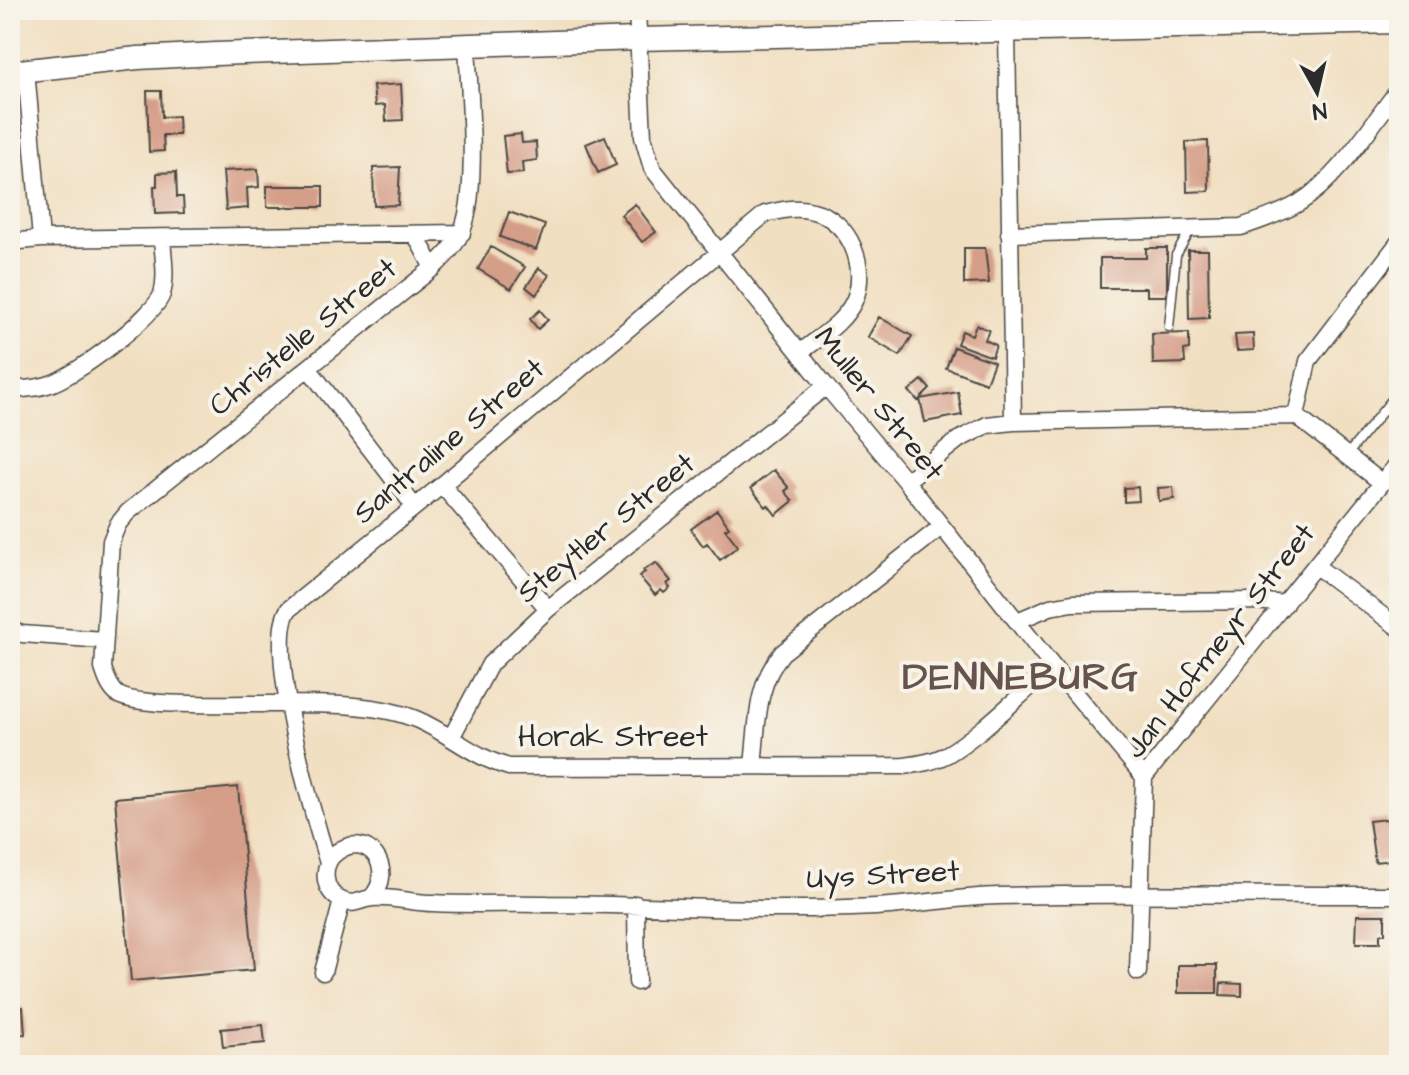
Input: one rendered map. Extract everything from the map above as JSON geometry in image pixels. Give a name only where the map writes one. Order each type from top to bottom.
[{"type":"street","name":"Muller Street","points":[[637,10],[646,153],[662,182],[1144,777]]},
{"type":"street","points":[[41,239],[18,71],[154,57],[467,45],[1399,22]]},
{"type":"street","points":[[1007,31],[1013,422]]},
{"type":"street","name":"Christelle Street","points":[[104,640],[111,541],[118,524],[128,512],[433,268],[462,233],[471,202],[467,45]]},
{"type":"street","points":[[1009,234],[1241,227],[1277,215],[1302,201],[1329,179],[1399,89]]},
{"type":"street","points":[[719,252],[765,214],[794,208],[816,211],[837,225],[855,248],[860,274],[855,299],[844,318],[801,352]]},
{"type":"street","points":[[10,242],[462,233]]},
{"type":"street","points":[[415,234],[433,268]]},
{"type":"street","points":[[10,390],[47,385],[65,377],[85,365],[154,310],[165,279],[162,238]]},
{"type":"street","points":[[1296,416],[1308,361],[1399,242]]},
{"type":"street","name":"Santraline Street","points":[[286,704],[281,625],[289,609],[719,252]]},
{"type":"street","points":[[309,369],[414,506]]},
{"type":"street","name":"Steytler Street","points":[[451,738],[490,664],[548,609],[826,386]]},
{"type":"street","points":[[906,481],[958,440],[987,425],[1296,416],[1381,482]]},
{"type":"street","name":"Jan Hofmeyr Street","points":[[1138,972],[1144,777],[1399,462]]},
{"type":"street","points":[[442,485],[548,609]]},
{"type":"street","points":[[753,765],[761,687],[768,670],[782,653],[941,527]]},
{"type":"street","points":[[1316,566],[1399,628]]},
{"type":"street","points":[[1017,621],[1050,607],[1072,603],[1257,601],[1285,604]]},
{"type":"street","points":[[10,630],[22,634],[104,640]]},
{"type":"street","name":"Horak Street","points":[[104,640],[103,668],[107,682],[116,693],[126,698],[148,702],[385,709],[422,721],[487,761],[509,767],[904,766],[926,763],[962,744],[1053,667]]},
{"type":"street","points":[[286,704],[328,863]]},
{"type":"street","points":[[345,847],[368,849],[377,856],[382,867],[383,878],[379,889],[371,898],[357,904],[342,901],[327,885],[325,873],[328,863],[334,853],[345,847]]},
{"type":"street","name":"Uys Street","points":[[371,898],[432,903],[808,909],[877,907],[995,896],[1399,895]]},
{"type":"street","points":[[323,972],[342,901]]},
{"type":"street","points":[[636,904],[637,982]]},
{"type":"lane","points":[[1169,327],[1176,255],[1191,229]]},
{"type":"lane","points":[[1347,455],[1399,391]]},
{"type":"building","points":[[401,84],[403,120],[386,121],[385,105],[375,106],[373,86]]},
{"type":"building","points":[[147,91],[161,91],[162,117],[178,116],[179,135],[163,135],[164,151],[149,152]]},
{"type":"building","points":[[521,134],[522,143],[536,142],[537,160],[522,162],[523,173],[507,174],[503,136]]},
{"type":"building","points":[[605,136],[616,165],[598,173],[586,144]]},
{"type":"building","points":[[1208,141],[1209,191],[1187,192],[1186,142]]},
{"type":"building","points":[[400,167],[398,205],[374,206],[373,168]]},
{"type":"building","points":[[258,169],[259,187],[247,188],[248,208],[226,210],[223,171]]},
{"type":"building","points":[[176,172],[177,197],[183,197],[184,213],[155,214],[157,173]]},
{"type":"building","points":[[267,186],[323,186],[323,207],[267,207]]},
{"type":"building","points":[[635,204],[656,232],[642,242],[621,215]]},
{"type":"building","points":[[509,212],[545,225],[536,250],[500,237]]},
{"type":"building","points":[[491,247],[525,267],[511,289],[478,269]]},
{"type":"building","points":[[964,248],[985,248],[989,283],[964,284]]},
{"type":"building","points":[[1146,248],[1167,248],[1167,296],[1147,296],[1147,288],[1100,288],[1100,258],[1146,258]]},
{"type":"building","points":[[1188,250],[1208,250],[1209,318],[1189,319]]},
{"type":"building","points":[[539,268],[549,275],[536,295],[526,287]]},
{"type":"building","points":[[540,310],[548,320],[538,329],[530,319]]},
{"type":"building","points":[[879,317],[912,336],[900,356],[868,337]]},
{"type":"building","points":[[976,325],[989,330],[985,340],[996,345],[992,357],[957,344],[962,331],[972,335]]},
{"type":"building","points":[[1189,333],[1189,349],[1184,350],[1185,363],[1153,364],[1152,334]]},
{"type":"building","points":[[1253,334],[1254,350],[1237,351],[1235,335]]},
{"type":"building","points":[[954,347],[994,362],[986,383],[946,368]]},
{"type":"building","points":[[922,380],[930,389],[918,401],[909,391]]},
{"type":"building","points":[[958,392],[962,415],[925,422],[920,399]]},
{"type":"building","points":[[774,470],[789,488],[785,491],[793,501],[776,515],[751,488]]},
{"type":"building","points":[[1138,487],[1139,501],[1124,502],[1124,488]]},
{"type":"building","points":[[1173,487],[1174,499],[1159,501],[1158,488]]},
{"type":"building","points":[[717,510],[729,527],[725,529],[738,546],[720,560],[707,543],[703,546],[691,529]]},
{"type":"building","points":[[656,563],[671,581],[667,584],[670,588],[655,595],[639,576]]},
{"type":"building","points":[[238,787],[254,970],[131,981],[115,798]]},
{"type":"building","points":[[1387,819],[1393,860],[1375,862],[1369,821]]},
{"type":"building","points":[[1357,915],[1385,915],[1385,934],[1380,934],[1380,943],[1356,943]]},
{"type":"building","points":[[1178,965],[1217,965],[1217,993],[1178,993]]},
{"type":"building","points":[[1221,983],[1242,984],[1242,996],[1220,995]]},
{"type":"building","points":[[23,1007],[25,1034],[10,1035],[10,1008]]},
{"type":"building","points":[[263,1025],[265,1043],[223,1047],[221,1029]]},
{"type":"district","name":"DENNEBURG","points":[[1021,678]]}]
